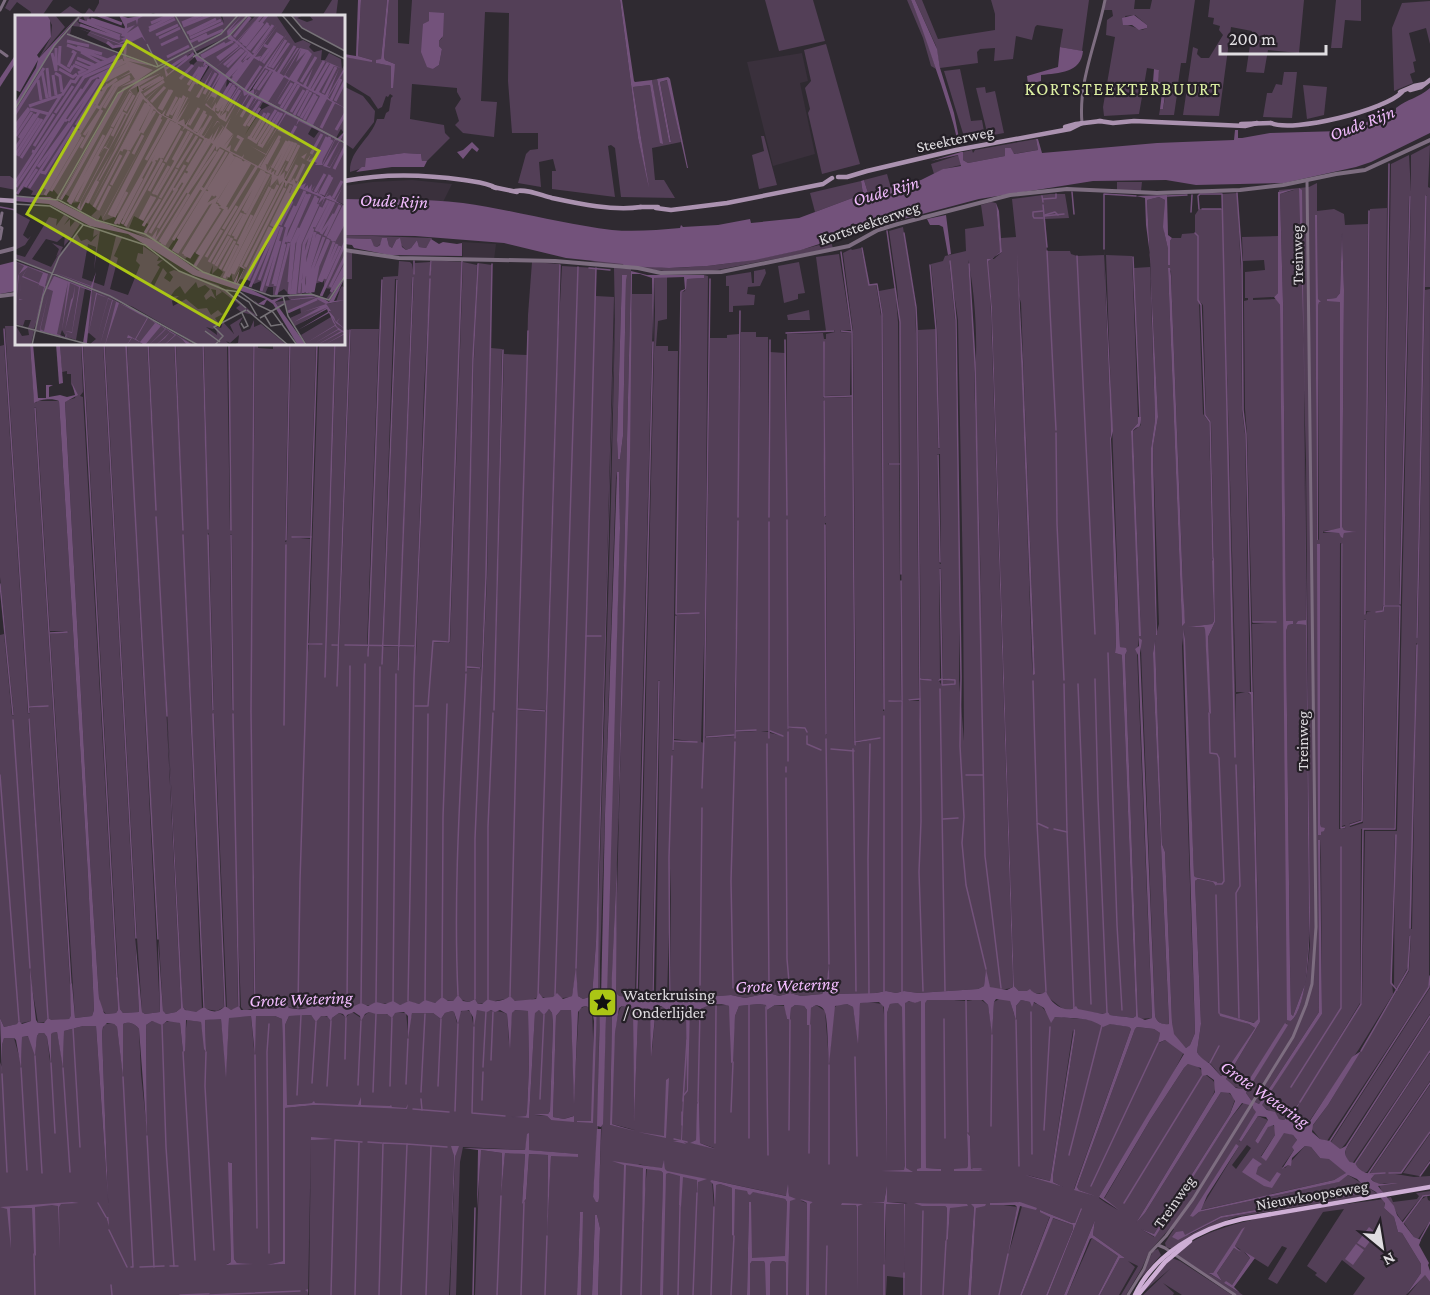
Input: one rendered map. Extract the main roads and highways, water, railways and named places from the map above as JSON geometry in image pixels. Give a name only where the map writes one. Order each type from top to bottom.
[{"type":"main road","name":"Steekterweg","points":[[345,181],[398,174],[428,175],[613,207],[656,207],[666,210],[728,203],[823,183],[835,178],[956,150],[1060,130],[1082,123],[1099,121],[1245,126],[1257,123],[1278,123],[1287,126],[1342,117],[1393,99],[1430,80]]},
{"type":"main road","points":[[0,198],[15,200]]},
{"type":"main road","name":"Nieuwkoopseweg","points":[[1136,1295],[1149,1275],[1171,1254],[1199,1234],[1218,1225],[1430,1187]]},
{"type":"water","points":[[358,0],[361,0],[358,56],[372,60],[372,62],[345,57],[345,54],[356,56]]},
{"type":"water","points":[[387,0],[389,0],[384,57],[385,60],[395,64],[393,88],[391,88],[391,66],[376,63],[376,60],[381,59]]},
{"type":"water","points":[[620,0],[622,0],[634,81],[652,80],[663,144],[660,143],[650,85],[633,87],[649,188],[638,138]]},
{"type":"water","points":[[911,0],[915,0],[937,49],[960,143],[950,143],[957,139],[954,125]]},
{"type":"water","points":[[429,12],[444,13],[443,36],[439,41],[442,49],[439,65],[433,69],[427,67],[421,52],[423,24],[429,21]]},
{"type":"water","points":[[1134,15],[1147,25],[1147,28],[1139,30],[1132,25],[1123,25],[1122,18]]},
{"type":"water","points":[[1060,47],[1083,51],[1078,64],[1074,68],[1055,74],[1041,75],[1041,81],[1028,84],[1027,76],[1058,67]]},
{"type":"water","points":[[15,56],[15,64],[0,87],[0,78]]},
{"type":"water","points":[[1154,69],[1159,70],[1158,82],[1178,84],[1178,88],[1166,88],[1163,109],[1160,109],[1163,85],[1153,82]]},
{"type":"water","points":[[668,77],[688,168],[667,80],[660,82],[671,142],[669,142],[657,79]]},
{"type":"water","name":"Oude Rijn","points":[[1430,88],[1430,133],[1356,167],[1284,183],[1196,185],[1166,180],[1093,181],[979,199],[862,230],[801,250],[755,260],[669,268],[624,266],[623,264],[566,258],[504,243],[415,236],[345,235],[345,199],[448,201],[620,231],[680,228],[681,225],[683,227],[718,225],[750,219],[751,223],[799,218],[863,194],[861,181],[864,180],[868,193],[921,180],[943,169],[961,166],[958,155],[931,161],[961,152],[963,152],[963,160],[968,163],[1005,156],[1005,148],[1011,148],[1014,154],[1038,150],[1036,139],[1038,139],[1042,153],[1157,143],[1234,140],[1235,130],[1238,130],[1238,138],[1270,133],[1340,131],[1396,112],[1396,108],[1400,105]]},
{"type":"water","points":[[472,142],[479,149],[477,152],[472,148],[463,159],[457,152]]},
{"type":"water","points":[[404,153],[421,154],[422,161],[427,161],[424,167],[392,167],[356,172],[365,167],[366,158]]},
{"type":"water","points":[[1299,188],[1302,190],[1304,339]]},
{"type":"water","points":[[1295,189],[1280,194],[1286,621],[1293,621],[1293,624],[1288,625],[1286,631],[1290,966],[1291,1014],[1293,1016],[1305,984],[1309,937],[1306,625],[1296,624],[1298,621],[1306,620],[1304,407],[1310,918],[1309,949],[1305,985],[1302,1001],[1291,1021],[1287,1020],[1280,305],[1274,297],[1278,293],[1278,192]]},
{"type":"water","points":[[1167,195],[1168,235],[1172,238],[1170,265],[1168,265],[1168,249],[1163,227],[1165,200],[1159,197],[1147,200],[1150,252],[1145,198],[1136,196]]},
{"type":"water","points":[[996,203],[999,211],[1002,252],[994,257],[1000,252]]},
{"type":"water","points":[[946,215],[951,254],[948,255],[943,227],[930,225],[927,219]]},
{"type":"water","points":[[1315,215],[1317,215],[1318,299],[1321,302],[1318,305],[1318,540],[1317,540]]},
{"type":"water","points":[[1342,233],[1344,290],[1342,527],[1344,530],[1356,532],[1344,533],[1343,538],[1339,533],[1322,532],[1340,528],[1340,302],[1327,301],[1327,299],[1336,298],[1340,293]]},
{"type":"water","points":[[345,238],[371,239],[377,247],[382,238],[387,238],[392,248],[396,240],[400,238],[402,247],[406,250],[411,248],[417,240],[419,247],[426,248],[431,239],[439,244],[443,242],[462,243],[462,256],[389,255],[354,248],[352,245],[345,244]]},
{"type":"water","points":[[1104,249],[1120,647],[1126,648],[1127,651],[1125,655],[1138,1017],[1145,1020],[1152,1018],[1138,655],[1135,649],[1139,646],[1139,638],[1142,640],[1140,653],[1155,1015],[1160,1022],[1169,1024],[1154,690],[1155,640],[1162,844],[1165,852],[1172,1022],[1174,1034],[1186,1048],[1190,1045],[1195,1033],[1183,629],[1194,875],[1217,882],[1216,886],[1213,882],[1198,879],[1195,881],[1201,1024],[1197,1052],[1221,1076],[1255,1028],[1249,1024],[1220,1016],[1219,1013],[1254,1023],[1258,1019],[1251,695],[1248,692],[1253,692],[1260,1022],[1226,1079],[1236,1088],[1243,1089],[1285,1023],[1288,1025],[1246,1093],[1251,1100],[1259,1104],[1319,1012],[1318,840],[1320,840],[1322,1014],[1262,1105],[1267,1110],[1275,1112],[1279,1119],[1284,1120],[1300,1102],[1291,1120],[1301,1129],[1306,1127],[1352,1057],[1361,1051],[1313,1125],[1312,1132],[1320,1139],[1330,1141],[1340,1149],[1348,1145],[1345,1152],[1347,1158],[1363,1172],[1375,1174],[1371,1179],[1376,1183],[1398,1183],[1378,1186],[1414,1237],[1421,1240],[1419,1245],[1429,1263],[1430,1282],[1425,1275],[1406,1295],[1421,1273],[1421,1264],[1402,1233],[1398,1232],[1394,1217],[1384,1208],[1385,1203],[1376,1192],[1364,1185],[1354,1195],[1221,1218],[1178,1240],[1172,1237],[1176,1232],[1183,1231],[1185,1235],[1221,1216],[1352,1193],[1362,1184],[1348,1175],[1339,1182],[1199,1212],[1193,1217],[1190,1216],[1236,1144],[1239,1146],[1207,1196],[1201,1210],[1334,1180],[1346,1173],[1329,1159],[1320,1158],[1311,1147],[1305,1146],[1292,1158],[1291,1166],[1288,1165],[1282,1169],[1294,1150],[1292,1147],[1297,1140],[1293,1135],[1284,1133],[1266,1161],[1261,1157],[1275,1135],[1274,1125],[1268,1127],[1258,1144],[1255,1141],[1268,1120],[1266,1117],[1258,1116],[1241,1142],[1239,1140],[1256,1112],[1253,1106],[1242,1103],[1155,1237],[1141,1229],[1154,1234],[1230,1114],[1235,1101],[1230,1093],[1221,1092],[1145,1213],[1136,1223],[1215,1092],[1214,1080],[1207,1075],[1202,1076],[1201,1068],[1188,1064],[1150,1120],[1104,1198],[1119,1210],[1099,1197],[1184,1054],[1165,1040],[1158,1043],[1160,1033],[1154,1029],[1137,1027],[1135,1029],[1077,1187],[1095,1196],[1074,1190],[1131,1029],[1110,1024],[1103,1027],[1092,1021],[1074,1018],[1055,1017],[1051,1023],[1044,1008],[1034,1002],[1032,1007],[1030,1002],[1021,1000],[1016,1006],[1016,1020],[1010,1001],[996,999],[992,1035],[988,1005],[983,1000],[927,1000],[925,1003],[926,1168],[941,1169],[941,1171],[917,1171],[921,1168],[921,1001],[905,1003],[906,1168],[913,1172],[881,1171],[904,1170],[905,1166],[902,1007],[898,1003],[890,1004],[887,1013],[887,1164],[884,1007],[879,1002],[860,1003],[858,1044],[853,1007],[847,1004],[835,1006],[829,1065],[826,1019],[824,1010],[820,1006],[816,1005],[811,1008],[810,1025],[807,1025],[807,1010],[804,1006],[795,1005],[791,1008],[790,1020],[787,1019],[784,1005],[775,1005],[767,1010],[766,1005],[759,1004],[739,1006],[735,1016],[733,1062],[731,1063],[729,1006],[706,1006],[700,1010],[690,1006],[688,1091],[684,1096],[682,1140],[686,1144],[673,1141],[681,1141],[683,1095],[687,1090],[686,1006],[673,1005],[669,1011],[661,1006],[656,1007],[651,1057],[650,1009],[641,1008],[638,1018],[634,1122],[633,1012],[632,1008],[622,1006],[619,1008],[615,1033],[612,1124],[635,1131],[610,1125],[612,1014],[609,1006],[601,1004],[597,1006],[593,1123],[577,1122],[591,1121],[594,1021],[592,1009],[586,1006],[578,1012],[574,1104],[571,1010],[561,1010],[556,1016],[553,1117],[564,1119],[574,1116],[574,1122],[551,1120],[547,1116],[534,1114],[548,1114],[550,1111],[553,1023],[549,1009],[544,1015],[539,1010],[535,1013],[529,1118],[511,1117],[526,1116],[527,1111],[528,1011],[515,1010],[512,1013],[510,1049],[507,1014],[500,1010],[487,1012],[477,1010],[474,1027],[473,1017],[469,1010],[461,1011],[458,1024],[452,1011],[445,1013],[441,1019],[433,1013],[412,1013],[408,1039],[408,1016],[404,1012],[395,1013],[392,1018],[387,1014],[369,1012],[361,1021],[360,1016],[354,1012],[346,1018],[339,1013],[331,1021],[327,1016],[321,1016],[316,1022],[311,1015],[289,1016],[285,1025],[287,1105],[314,1101],[315,1103],[358,1105],[361,1097],[361,1105],[391,1105],[406,1108],[408,1104],[407,1109],[315,1105],[285,1108],[285,1264],[267,1265],[283,1261],[282,1019],[275,1016],[256,1016],[255,1055],[251,1016],[229,1018],[226,1078],[221,1019],[205,1020],[206,1052],[201,1022],[186,1020],[185,1051],[183,1052],[180,1023],[167,1021],[162,1025],[152,1021],[146,1025],[147,1136],[139,1029],[132,1024],[123,1024],[123,1077],[117,1027],[107,1023],[102,1033],[108,1203],[96,1026],[83,1026],[64,1031],[63,1068],[57,1032],[51,1035],[51,1063],[47,1037],[44,1033],[39,1033],[37,1036],[35,1056],[28,1036],[22,1037],[21,1068],[16,1040],[4,1038],[2,1074],[0,1018],[4,1027],[17,1024],[19,1021],[22,1024],[31,1021],[30,968],[38,1023],[44,1023],[48,1018],[51,1020],[69,1019],[71,1016],[70,985],[72,983],[75,1018],[92,1016],[94,1010],[59,401],[46,399],[34,403],[30,345],[33,345],[38,398],[46,398],[46,385],[53,385],[49,387],[49,397],[75,395],[72,383],[78,395],[65,402],[90,860],[99,998],[104,1013],[116,1013],[118,1010],[116,977],[118,978],[120,1009],[123,1013],[139,1012],[135,937],[142,1012],[145,1014],[160,1012],[158,939],[163,1011],[166,1014],[176,1012],[181,1008],[167,714],[183,1007],[185,1010],[196,1012],[204,1007],[215,1011],[225,1006],[231,1010],[239,1006],[241,1010],[252,1010],[255,1005],[259,1009],[275,1009],[285,1003],[289,1008],[299,1009],[316,1004],[323,1008],[332,1004],[335,1007],[347,1005],[352,1007],[361,1003],[368,1006],[376,1002],[385,1004],[393,1001],[400,1005],[409,1001],[419,1004],[425,1000],[435,1003],[442,997],[453,1001],[458,995],[463,1001],[469,1002],[475,999],[478,1004],[488,999],[499,1001],[510,996],[515,1001],[536,999],[539,993],[543,998],[553,997],[557,993],[563,999],[572,996],[576,967],[578,996],[583,999],[592,996],[596,942],[616,270],[599,882],[598,1000],[609,1000],[611,995],[617,862],[616,993],[619,996],[630,997],[635,992],[647,998],[654,994],[656,998],[667,997],[667,992],[683,998],[701,993],[705,997],[731,995],[745,998],[769,993],[779,996],[790,993],[801,996],[822,994],[826,987],[829,964],[830,990],[835,994],[886,991],[918,993],[978,989],[984,986],[986,969],[990,987],[1007,990],[1013,987],[991,308],[987,259],[991,259],[988,261],[992,307],[1014,986],[1019,991],[1030,989],[1038,994],[1046,991],[1050,999],[1063,1009],[1072,1009],[1076,1006],[1078,1009],[1103,1014],[1108,1012],[1110,1015],[1133,1018],[1136,1016],[1122,655],[1115,653],[1111,435]]},
{"type":"water","points":[[1017,253],[1035,674],[1033,675]]},
{"type":"water","points":[[15,261],[15,291],[0,294],[0,265]]},
{"type":"water","points":[[1150,265],[1158,417],[1153,447],[1157,635],[1151,473],[1151,448],[1155,420]]},
{"type":"water","points":[[1168,268],[1170,268],[1171,276],[1185,623],[1182,626]]},
{"type":"water","points":[[631,271],[647,275],[704,275],[704,278],[687,279],[686,289],[682,292],[680,291],[685,289],[684,277],[654,278],[653,342],[652,278],[632,274],[630,456],[617,860]]},
{"type":"water","points":[[622,275],[627,275],[623,436],[620,459],[618,459],[617,440]]},
{"type":"water","points":[[56,345],[60,345],[63,383],[59,384]]},
{"type":"water","points":[[1138,417],[1141,417],[1139,427],[1133,431],[1141,636],[1139,636],[1131,431],[1138,423]]},
{"type":"water","points":[[617,472],[619,472],[620,528],[607,996],[601,999],[605,814]]},
{"type":"water","points":[[1317,544],[1320,544],[1320,823],[1321,827],[1325,828],[1321,835],[1318,835]]},
{"type":"water","points":[[1214,557],[1215,622],[1208,637],[1211,714],[1209,712],[1205,629],[1204,627],[1188,627],[1212,624],[1214,621],[1212,561]]},
{"type":"water","points":[[600,1007],[605,1009],[606,1017],[603,1124],[601,1127],[597,1126]]},
{"type":"water","points":[[1074,1029],[1053,1176],[1053,1182],[1063,1187],[1025,1175],[1050,1181]]},
{"type":"water","points":[[669,1078],[666,1138],[638,1132],[664,1136],[666,1080]]},
{"type":"water","points":[[699,1101],[700,1143],[715,1149],[690,1143],[696,1140]]},
{"type":"water","points":[[597,1129],[601,1129],[599,1198],[596,1202],[593,1197]]},
{"type":"water","points":[[529,1133],[529,1150],[578,1154],[578,1157],[551,1156],[547,1236],[548,1155],[529,1154],[526,1199],[522,1204],[525,1154],[505,1153],[501,1196],[502,1153],[481,1150],[477,1209],[478,1150],[463,1148],[525,1150]]},
{"type":"water","points":[[967,1133],[970,1136],[971,1169],[987,1171],[954,1171],[954,1169],[967,1168]]},
{"type":"water","points":[[311,1137],[333,1139],[311,1140],[308,1295],[304,1290],[308,1289]]},
{"type":"water","points":[[451,1146],[459,1146],[455,1157],[449,1295],[454,1156]]},
{"type":"water","points":[[1253,1158],[1262,1164],[1258,1167],[1256,1174],[1270,1182],[1277,1172],[1281,1174],[1272,1188],[1264,1186],[1242,1172]]},
{"type":"water","points":[[664,1160],[667,1171],[707,1179],[698,1182],[698,1197],[697,1180],[683,1177],[681,1207],[679,1205],[680,1176],[666,1174],[663,1295],[660,1295],[663,1173],[646,1169],[644,1222],[642,1220],[643,1168],[626,1165],[622,1295],[620,1295],[624,1165],[612,1161],[662,1168]]},
{"type":"water","points":[[228,1162],[232,1163],[234,1259],[237,1263],[253,1264],[226,1265],[231,1262]]},
{"type":"water","points":[[710,1181],[786,1196],[788,1184],[789,1196],[796,1199],[790,1201],[788,1295],[786,1295],[786,1263],[784,1261],[772,1261],[770,1264],[770,1295],[766,1295],[765,1263],[764,1261],[752,1261],[750,1264],[750,1295],[747,1295],[749,1202],[751,1202],[752,1258],[785,1256],[787,1202],[785,1199],[753,1192],[750,1195],[747,1191],[735,1189],[734,1236],[732,1235],[732,1188],[716,1185],[715,1208],[713,1184]]},
{"type":"water","points":[[887,1186],[887,1202],[909,1204],[905,1204],[904,1273],[904,1204],[886,1204],[884,1265],[884,1203],[866,1203],[884,1202]]},
{"type":"water","points":[[800,1199],[813,1202],[810,1204],[809,1295],[806,1295],[807,1203]]},
{"type":"water","points":[[1020,1202],[1037,1208],[1036,1210],[1020,1206],[1008,1254],[1017,1207],[1015,1205],[990,1205],[990,1203]]},
{"type":"water","points":[[79,1203],[61,1204],[59,1207],[60,1251],[58,1206],[35,1207],[36,1256],[34,1254],[32,1208],[10,1208],[11,1249],[7,1209],[0,1207]]},
{"type":"water","points":[[842,1203],[863,1204],[858,1206],[857,1295],[857,1207],[856,1205],[841,1205]]},
{"type":"water","points":[[914,1203],[967,1204],[968,1206],[950,1208],[946,1241],[947,1208]]},
{"type":"water","points":[[971,1204],[986,1204],[976,1208],[971,1295],[968,1295],[974,1207]]},
{"type":"water","points":[[1081,1208],[1048,1295],[1046,1295],[1073,1229],[1073,1225],[1053,1218],[1022,1295],[1020,1295],[1050,1217],[1040,1210],[1075,1223]]},
{"type":"water","points":[[580,1212],[583,1212],[581,1295],[577,1295]]},
{"type":"water","points":[[595,1215],[597,1215],[600,1228],[598,1295],[592,1295]]},
{"type":"water","points":[[1095,1220],[1093,1235],[1125,1258],[1120,1258],[1098,1295],[1118,1256],[1092,1238],[1090,1239],[1067,1295],[1064,1295]]},
{"type":"water","points":[[1245,1227],[1235,1246],[1241,1252],[1234,1248],[1217,1273],[1222,1281],[1209,1273],[1213,1273]]},
{"type":"water","points":[[1369,1227],[1376,1233],[1365,1248],[1357,1243]]},
{"type":"water","points":[[1356,1244],[1364,1250],[1353,1265],[1345,1259]]},
{"type":"water","points":[[1245,1252],[1255,1258],[1234,1287],[1240,1293],[1224,1283],[1226,1281],[1232,1285],[1250,1258]]},
{"type":"waterway","points":[[1384,605],[1389,164]]},
{"type":"waterway","points":[[1072,192],[1074,214]]},
{"type":"waterway","points":[[1237,193],[1242,263],[1243,410],[1246,434],[1252,693]]},
{"type":"waterway","points":[[1043,199],[1056,198],[1056,194]]},
{"type":"waterway","points":[[1104,249],[1104,194],[1136,196]]},
{"type":"waterway","points":[[1199,209],[1198,196],[1200,194],[1222,194],[1235,757]]},
{"type":"waterway","points":[[1167,196],[1187,195]]},
{"type":"waterway","points":[[1191,212],[1192,195]]},
{"type":"waterway","points":[[1042,196],[1043,202]]},
{"type":"waterway","points":[[1417,637],[1426,196]]},
{"type":"waterway","points":[[1400,604],[1410,197]]},
{"type":"waterway","points":[[1043,205],[1047,247]]},
{"type":"waterway","points":[[0,207],[15,210]]},
{"type":"waterway","points":[[1202,209],[1221,209]]},
{"type":"waterway","points":[[1043,211],[1033,212],[1034,218],[1043,218]]},
{"type":"waterway","points":[[1365,614],[1369,211]]},
{"type":"waterway","points":[[1045,215],[1055,212],[1058,215]]},
{"type":"waterway","points":[[1044,216],[1064,214]]},
{"type":"waterway","points":[[887,231],[900,322],[901,574]]},
{"type":"waterway","points":[[904,233],[916,307],[917,329],[921,821],[919,872],[923,991]]},
{"type":"waterway","points":[[1195,233],[1198,236],[1198,300],[1201,305],[1205,415],[1210,422],[1213,559]]},
{"type":"waterway","points":[[862,248],[869,285],[877,284],[882,314],[884,709]]},
{"type":"waterway","points":[[1047,251],[1056,430]]},
{"type":"waterway","points":[[841,252],[852,332],[855,745]]},
{"type":"waterway","points":[[1077,256],[1095,634]]},
{"type":"waterway","points":[[1133,257],[1140,417]]},
{"type":"waterway","points":[[414,261],[414,274]]},
{"type":"waterway","points":[[430,275],[431,261]]},
{"type":"waterway","points":[[415,706],[428,706],[433,641],[449,642],[462,261]]},
{"type":"waterway","points":[[950,261],[956,320],[960,746],[964,817],[962,843],[966,885],[986,969]]},
{"type":"waterway","points":[[466,671],[473,359],[478,264]]},
{"type":"waterway","points":[[475,999],[475,839],[486,577],[492,264]]},
{"type":"waterway","points":[[969,264],[975,362],[985,856],[1001,988]]},
{"type":"waterway","points":[[538,998],[560,265]]},
{"type":"waterway","points":[[930,265],[936,329],[939,448]]},
{"type":"waterway","points":[[555,995],[578,267]]},
{"type":"waterway","points":[[589,268],[610,270]]},
{"type":"waterway","points":[[586,636],[596,268]]},
{"type":"waterway","points":[[398,670],[413,278]]},
{"type":"waterway","points":[[408,1001],[414,678],[430,279]]},
{"type":"waterway","points":[[702,788],[710,279]]},
{"type":"waterway","points":[[368,656],[382,280]]},
{"type":"waterway","points":[[382,664],[397,280]]},
{"type":"waterway","points":[[681,292],[676,614],[699,613]]},
{"type":"waterway","points":[[738,517],[740,311]]},
{"type":"waterway","points":[[4,329],[29,713]]},
{"type":"waterway","points":[[337,686],[350,330]]},
{"type":"waterway","points":[[528,331],[517,709],[545,711]]},
{"type":"waterway","points":[[786,333],[834,331]]},
{"type":"waterway","points":[[841,331],[851,332]]},
{"type":"waterway","points":[[769,517],[770,340]]},
{"type":"waterway","points":[[785,340],[787,515]]},
{"type":"waterway","points":[[637,992],[653,342]]},
{"type":"waterway","points":[[824,342],[824,397],[852,396]]},
{"type":"waterway","points":[[82,345],[117,978]]},
{"type":"waterway","points":[[104,345],[136,938]]},
{"type":"waterway","points":[[126,345],[158,939]]},
{"type":"waterway","points":[[148,345],[156,510]]},
{"type":"waterway","points":[[175,345],[183,530]]},
{"type":"waterway","points":[[203,345],[208,529]]},
{"type":"waterway","points":[[229,345],[231,530]]},
{"type":"waterway","name":"Grote Wetering","points":[[254,345],[251,712],[255,1005]]},
{"type":"waterway","points":[[286,540],[290,345]]},
{"type":"waterway","name":"Grote Wetering","points":[[298,1008],[317,345]]},
{"type":"waterway","points":[[325,677],[335,345]]},
{"type":"waterway","points":[[494,710],[503,350]]},
{"type":"waterway","points":[[824,401],[825,516]]},
{"type":"waterway","points":[[35,408],[71,985]]},
{"type":"waterway","points":[[1056,433],[1057,524],[1064,680]]},
{"type":"waterway","points":[[938,455],[940,562]]},
{"type":"waterway","points":[[889,464],[899,464]]},
{"type":"waterway","points":[[156,517],[167,716]]},
{"type":"waterway","points":[[787,520],[788,728]]},
{"type":"waterway","points":[[735,738],[738,521]]},
{"type":"waterway","points":[[769,522],[769,738]]},
{"type":"waterway","points":[[825,525],[826,734]]},
{"type":"waterway","points":[[183,535],[204,1007]]},
{"type":"waterway","points":[[208,535],[213,710]]},
{"type":"waterway","points":[[231,535],[233,710]]},
{"type":"waterway","points":[[292,537],[311,537]]},
{"type":"waterway","points":[[1342,544],[1341,828],[1345,827]]},
{"type":"waterway","points":[[284,725],[286,545]]},
{"type":"waterway","points":[[939,680],[942,679],[942,685],[955,684],[955,680],[942,679],[940,569]]},
{"type":"waterway","points":[[901,581],[902,700]]},
{"type":"waterway","points":[[0,584],[13,715]]},
{"type":"waterway","name":"Grote Wetering","points":[[1300,1102],[1361,1004],[1363,829],[1395,829],[1400,606],[1384,606],[1383,611],[1376,612]]},
{"type":"waterway","points":[[673,750],[676,616]]},
{"type":"waterway","points":[[1350,825],[1362,821],[1365,620]]},
{"type":"waterway","points":[[1253,622],[1276,622]]},
{"type":"waterway","points":[[50,633],[67,632]]},
{"type":"waterway","points":[[576,968],[586,636],[601,636]]},
{"type":"waterway","points":[[308,644],[322,644]]},
{"type":"waterway","points":[[332,645],[338,645]]},
{"type":"waterway","points":[[345,645],[414,646]]},
{"type":"waterway","points":[[1410,928],[1417,645]]},
{"type":"waterway","points":[[1108,653],[1122,1010]]},
{"type":"waterway","name":"Grote Wetering","points":[[361,1003],[365,664]]},
{"type":"waterway","name":"Grote Wetering","points":[[347,1005],[350,666]]},
{"type":"waterway","points":[[376,1002],[380,667]]},
{"type":"waterway","points":[[467,667],[480,668]]},
{"type":"waterway","points":[[393,1003],[396,674]]},
{"type":"waterway","points":[[458,995],[457,875],[466,674]]},
{"type":"waterway","points":[[920,679],[931,680]]},
{"type":"waterway","points":[[1095,679],[1107,1013]]},
{"type":"waterway","points":[[653,995],[659,681]]},
{"type":"waterway","points":[[1033,681],[1037,822]]},
{"type":"waterway","points":[[1064,684],[1067,832]]},
{"type":"waterway","points":[[1078,684],[1091,1004]]},
{"type":"waterway","points":[[940,689],[945,991]]},
{"type":"waterway","points":[[909,700],[920,699]]},
{"type":"waterway","points":[[889,701],[902,701],[902,994]]},
{"type":"waterway","points":[[442,997],[443,817],[447,704]]},
{"type":"waterway","points":[[29,707],[48,706]]},
{"type":"waterway","points":[[510,996],[517,710]]},
{"type":"waterway","points":[[488,999],[488,827],[493,713]]},
{"type":"waterway","points":[[1209,713],[1210,753],[1217,754],[1219,758],[1224,881],[1222,884],[1216,884]]},
{"type":"waterway","points":[[213,714],[225,1006]]},
{"type":"waterway","points":[[233,714],[239,1006]]},
{"type":"waterway","points":[[425,1000],[428,714]]},
{"type":"waterway","points":[[884,716],[884,994]]},
{"type":"waterway","points":[[29,719],[48,1018]]},
{"type":"waterway","points":[[13,720],[30,968]]},
{"type":"waterway","points":[[789,727],[805,728],[807,732]]},
{"type":"waterway","points":[[736,731],[756,730]]},
{"type":"waterway","points":[[770,731],[783,736]]},
{"type":"waterway","points":[[788,732],[788,761]]},
{"type":"waterway","points":[[706,737],[734,735]]},
{"type":"waterway","points":[[807,736],[807,744],[821,750]]},
{"type":"waterway","points":[[855,742],[880,738]]},
{"type":"waterway","name":"Grote Wetering","points":[[826,739],[829,964]]},
{"type":"waterway","points":[[674,741],[697,742]]},
{"type":"waterway","name":"Grote Wetering","points":[[733,988],[731,881],[735,742]]},
{"type":"waterway","name":"Grote Wetering","points":[[767,744],[769,986]]},
{"type":"waterway","points":[[869,995],[870,744]]},
{"type":"waterway","points":[[831,749],[854,751]]},
{"type":"waterway","points":[[853,749],[856,991]]},
{"type":"waterway","points":[[670,995],[669,858],[672,756]]},
{"type":"waterway","points":[[1236,765],[1240,886],[1236,893],[1239,1018]]},
{"type":"waterway","points":[[786,767],[786,772]]},
{"type":"waterway","points":[[0,775],[19,1021]]},
{"type":"waterway","points":[[966,775],[983,775]]},
{"type":"waterway","name":"Grote Wetering","points":[[786,778],[787,959],[790,993]]},
{"type":"waterway","points":[[700,985],[702,808]]},
{"type":"waterway","points":[[943,819],[958,818]]},
{"type":"waterway","points":[[1046,991],[1037,823],[1048,828]]},
{"type":"waterway","points":[[1054,829],[1067,832],[1074,1010]]},
{"type":"waterway","points":[[1396,835],[1391,983],[1397,990]]},
{"type":"waterway","points":[[1291,1087],[1341,1008],[1341,847]]},
{"type":"waterway","points":[[1216,895],[1219,1013]]},
{"type":"waterway","points":[[1361,1051],[1408,970],[1410,936]]},
{"type":"waterway","points":[[1330,1141],[1429,987],[1430,976]]},
{"type":"waterway","points":[[966,1000],[968,1132]]},
{"type":"waterway","name":"Grote Wetering","points":[[749,1004],[749,1138]]},
{"type":"waterway","points":[[715,1143],[716,1006]]},
{"type":"waterway","points":[[766,1007],[768,1155]]},
{"type":"waterway","points":[[698,1102],[700,1010]]},
{"type":"waterway","points":[[483,1067],[486,1011]]},
{"type":"waterway","points":[[491,1060],[493,1012]]},
{"type":"waterway","points":[[1031,1012],[1032,1154]]},
{"type":"waterway","points":[[373,1092],[376,1014]]},
{"type":"waterway","points":[[421,1092],[425,1014]]},
{"type":"waterway","name":"Grote Wetering","points":[[297,1095],[301,1015]]},
{"type":"waterway","points":[[540,1099],[544,1015]]},
{"type":"waterway","points":[[1346,1147],[1430,1016]]},
{"type":"waterway","points":[[345,1059],[346,1018]]},
{"type":"waterway","points":[[390,1086],[392,1018]]},
{"type":"waterway","points":[[438,1086],[441,1019]]},
{"type":"waterway","points":[[944,1019],[945,1138]]},
{"type":"waterway","points":[[789,1130],[790,1020]]},
{"type":"waterway","points":[[1016,1020],[1019,1166]]},
{"type":"waterway","points":[[327,1086],[331,1021]]},
{"type":"waterway","points":[[358,1085],[361,1021]]},
{"type":"waterway","points":[[312,1083],[316,1022]]},
{"type":"waterway","points":[[269,1024],[267,1052],[269,1253]]},
{"type":"waterway","points":[[455,1111],[458,1024]]},
{"type":"waterway","points":[[162,1025],[166,1147],[174,1266]]},
{"type":"waterway","points":[[809,1153],[810,1025]]},
{"type":"waterway","points":[[1069,1155],[1102,1025]]},
{"type":"waterway","points":[[474,1027],[472,1113],[505,1116]]},
{"type":"waterway","points":[[1044,1130],[1050,1027]]},
{"type":"waterway","points":[[73,1028],[80,1147]]},
{"type":"waterway","points":[[991,1126],[992,1035]]},
{"type":"waterway","points":[[406,1084],[408,1039]]},
{"type":"waterway","points":[[683,1101],[687,1040]]},
{"type":"waterway","points":[[1091,1186],[1158,1043]]},
{"type":"waterway","points":[[1210,1063],[1219,1046]]},
{"type":"waterway","points":[[1354,1165],[1430,1051]]},
{"type":"waterway","points":[[183,1052],[195,1260]]},
{"type":"waterway","points":[[206,1052],[205,1086],[214,1250]]},
{"type":"waterway","points":[[255,1055],[257,1228]]},
{"type":"waterway","points":[[35,1056],[42,1173]]},
{"type":"waterway","points":[[855,1057],[857,1156]]},
{"type":"waterway","points":[[731,1112],[733,1062]]},
{"type":"waterway","points":[[51,1063],[55,1133]]},
{"type":"waterway","points":[[829,1065],[829,1164]]},
{"type":"waterway","points":[[21,1068],[27,1170]]},
{"type":"waterway","points":[[63,1068],[70,1172]]},
{"type":"waterway","points":[[482,1100],[483,1072]]},
{"type":"waterway","points":[[2,1074],[7,1172]]},
{"type":"waterway","points":[[1124,1203],[1202,1076]]},
{"type":"waterway","points":[[123,1077],[133,1267],[131,1267]]},
{"type":"waterway","points":[[1368,1174],[1430,1083]]},
{"type":"waterway","points":[[421,1099],[422,1110]]},
{"type":"waterway","points":[[413,1109],[449,1112]]},
{"type":"waterway","points":[[682,1112],[682,1125]]},
{"type":"waterway","points":[[1389,1173],[1401,1173],[1430,1132]]},
{"type":"waterway","points":[[147,1136],[154,1267]]},
{"type":"waterway","points":[[674,1139],[687,1142]]},
{"type":"waterway","points":[[331,1295],[335,1140],[362,1142]]},
{"type":"waterway","points":[[368,1142],[382,1143]]},
{"type":"waterway","points":[[355,1295],[359,1143]]},
{"type":"waterway","points":[[379,1295],[383,1143],[407,1144]]},
{"type":"waterway","points":[[401,1295],[407,1144],[447,1147]]},
{"type":"waterway","points":[[426,1295],[431,1146]]},
{"type":"waterway","points":[[1420,1176],[1430,1162]]},
{"type":"waterway","points":[[973,1169],[981,1169]]},
{"type":"waterway","points":[[1368,1174],[1385,1173]]},
{"type":"waterway","points":[[693,1295],[697,1193]]},
{"type":"waterway","points":[[1403,1223],[1423,1196],[1430,1195]]},
{"type":"waterway","points":[[497,1295],[501,1196]]},
{"type":"waterway","points":[[521,1295],[524,1202]]},
{"type":"waterway","points":[[98,1203],[106,1217]]},
{"type":"waterway","points":[[678,1295],[680,1206]]},
{"type":"waterway","points":[[711,1295],[714,1207]]},
{"type":"waterway","points":[[473,1295],[475,1208]]},
{"type":"waterway","points":[[921,1295],[923,1211]]},
{"type":"waterway","points":[[641,1295],[643,1221]]},
{"type":"waterway","points":[[1420,1240],[1430,1222]]},
{"type":"waterway","points":[[109,1230],[127,1267]]},
{"type":"waterway","points":[[545,1295],[547,1236]]},
{"type":"waterway","points":[[731,1295],[734,1236]]},
{"type":"waterway","points":[[943,1295],[946,1241]]},
{"type":"waterway","points":[[826,1295],[827,1246]]},
{"type":"waterway","points":[[34,1254],[35,1295]]},
{"type":"waterway","points":[[999,1295],[1008,1254]]},
{"type":"waterway","points":[[884,1265],[884,1295]]},
{"type":"waterway","points":[[140,1267],[164,1266]]},
{"type":"waterway","points":[[170,1266],[178,1266]]},
{"type":"waterway","points":[[904,1273],[904,1295]]},
{"type":"waterway","points":[[111,1285],[112,1295]]},
{"type":"waterway","points":[[210,1295],[300,1291]]},
{"type":"waterway","points":[[180,1295],[209,1294]]},
{"type":"place","name":"Waterkruising / Onderlijder","points":[[602,1003]]},
{"type":"district","name":"KORTSTEEKTERBUURT","points":[[1123,89]]}]
